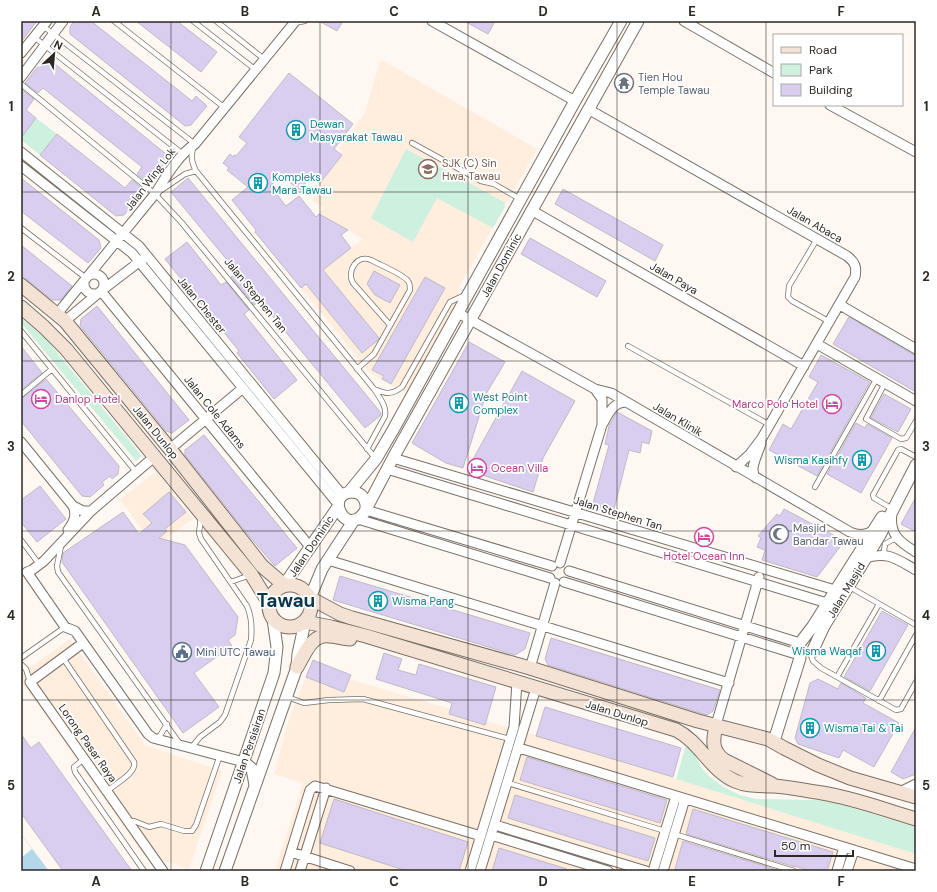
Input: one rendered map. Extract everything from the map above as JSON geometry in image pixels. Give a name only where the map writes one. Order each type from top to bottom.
[{"type":"main road","name":"Jalan Dunlop","points":[[21,285],[61,317],[147,420],[262,566],[284,585]]},
{"type":"main road","name":"Jalan Dunlop","points":[[21,307],[44,326],[66,349],[251,574],[269,603]]},
{"type":"main road","points":[[61,317],[53,323],[66,349]]},
{"type":"main road","points":[[147,420],[157,448],[154,457]]},
{"type":"main road","points":[[284,585],[297,586],[307,592],[310,598],[312,604],[311,611],[304,622],[299,626],[285,627],[273,619],[269,608],[269,603],[274,592],[284,585]]},
{"type":"main road","name":"Jalan Dunlop","points":[[310,598],[329,609],[352,618],[530,668],[698,721],[742,731],[774,741],[818,766],[850,778],[916,797]]},
{"type":"main road","name":"Jalan Dunlop","points":[[304,622],[366,636],[676,730],[689,737],[717,768],[735,781],[751,785],[775,786],[831,795],[857,801],[916,819]]},
{"type":"main road","points":[[297,667],[309,645],[319,637],[327,636],[351,639],[366,636]]},
{"type":"main road","points":[[501,661],[514,670],[535,679],[536,688]]},
{"type":"main road","points":[[716,725],[713,746],[720,757],[775,786]]},
{"type":"street","points":[[21,77],[63,21]]},
{"type":"street","points":[[432,21],[575,101],[581,97],[586,98],[589,104],[588,109]]},
{"type":"street","name":"Jalan Dominic","points":[[284,585],[311,548],[342,500],[376,459],[621,21]]},
{"type":"street","name":"Jalan Dominic","points":[[366,510],[393,458],[638,21]]},
{"type":"street","points":[[684,21],[773,72]]},
{"type":"street","name":"Jalan Wing Lok","points":[[61,317],[86,278],[155,194],[186,150],[195,144],[225,108],[292,22]]},
{"type":"street","points":[[21,53],[45,23]]},
{"type":"street","points":[[832,106],[916,152]]},
{"type":"street","name":"Jalan Abaca","points":[[588,109],[847,256],[856,265],[855,277],[762,438]]},
{"type":"street","name":"Jalan Chester","points":[[21,152],[139,246],[342,500]]},
{"type":"street","name":"Jalan Chester","points":[[21,166],[132,253],[243,388],[342,500]]},
{"type":"street","name":"Jalan Paya","points":[[531,210],[804,366]]},
{"type":"street","points":[[61,317],[101,291],[147,256]]},
{"type":"street","points":[[91,274],[101,276],[104,285],[101,291],[92,293],[87,290],[84,284],[86,278],[91,274]]},
{"type":"street","name":"Jalan Cole Adams","points":[[101,291],[311,548]]},
{"type":"street","points":[[840,304],[916,349]]},
{"type":"street","name":"Jalan Klinik","points":[[458,313],[595,389],[611,393],[850,532],[857,535],[864,535],[873,531]]},
{"type":"street","points":[[817,344],[916,401]]},
{"type":"street","points":[[170,449],[243,388]]},
{"type":"street","points":[[595,389],[602,399],[602,425]]},
{"type":"street","points":[[556,581],[549,572],[556,565],[572,525],[602,425],[613,407],[620,402],[625,402]]},
{"type":"street","points":[[736,467],[750,454],[762,438]]},
{"type":"street","points":[[756,478],[753,475],[752,469],[762,438]]},
{"type":"street","points":[[21,442],[73,506],[83,512],[91,510]]},
{"type":"street","points":[[24,574],[39,566],[91,510],[137,473],[154,457]]},
{"type":"street","name":"Jalan Stephen Tan","points":[[393,458],[835,590]]},
{"type":"street","points":[[376,459],[382,479]]},
{"type":"street","name":"Jalan Masjid","points":[[812,653],[824,626],[866,558],[890,510],[910,480],[916,465]]},
{"type":"street","points":[[388,469],[828,603]]},
{"type":"street","points":[[356,519],[362,516],[366,510],[365,500],[358,494],[342,500],[342,515],[345,518],[356,519],[741,637],[798,656],[807,658],[812,653],[810,644],[805,642],[800,643],[569,571],[566,566],[556,565],[366,510]]},
{"type":"street","points":[[24,574],[31,564],[71,525],[76,515],[73,506]]},
{"type":"street","points":[[774,741],[798,656],[795,649],[813,626],[873,531],[890,510]]},
{"type":"street","points":[[890,510],[892,523],[898,540],[916,552]]},
{"type":"street","name":"Jalan Dominic","points":[[310,598],[317,580],[328,560],[356,519]]},
{"type":"street","points":[[866,558],[876,555],[891,556],[916,570]]},
{"type":"street","points":[[328,560],[729,683]]},
{"type":"street","points":[[716,725],[761,568]]},
{"type":"street","points":[[556,581],[568,577],[569,571]]},
{"type":"street","points":[[24,574],[65,627],[75,631],[144,730],[154,738],[244,762],[252,769],[255,786]]},
{"type":"street","points":[[530,668],[556,581]]},
{"type":"street","name":"Jalan Persisiran","points":[[206,871],[274,673],[277,661],[277,647],[273,619]]},
{"type":"street","name":"Jalan Persisiran","points":[[225,871],[297,667],[304,622]]},
{"type":"street","points":[[30,682],[83,643]]},
{"type":"street","name":"Lorong Pasar Raya","points":[[30,682],[163,871]]},
{"type":"street","points":[[470,871],[515,722],[517,682]]},
{"type":"street","points":[[480,871],[519,748],[536,688]]},
{"type":"street","points":[[511,735],[523,734]]},
{"type":"street","points":[[519,748],[916,869]]},
{"type":"street","points":[[900,792],[916,784]]},
{"type":"street","points":[[285,871],[311,788],[317,786],[481,836]]},
{"type":"street","points":[[300,871],[326,788]]},
{"type":"street","points":[[653,871],[665,831],[681,797]]},
{"type":"street","points":[[663,871],[674,834],[681,797]]},
{"type":"street","points":[[495,824],[646,871]]},
{"type":"street","points":[[492,835],[608,871]]},
{"type":"street","points":[[837,871],[844,847]]},
{"type":"street","points":[[847,871],[854,850]]},
{"type":"street","points":[[291,852],[350,871]]},
{"type":"lane","points":[[114,21],[225,108]]},
{"type":"lane","points":[[193,21],[256,70]]},
{"type":"lane","points":[[216,21],[264,59]]},
{"type":"lane","points":[[292,22],[305,21]]},
{"type":"lane","points":[[45,23],[53,34],[195,144],[191,158],[196,171],[374,389],[384,406],[386,413],[367,449]]},
{"type":"lane","points":[[34,37],[183,154]]},
{"type":"lane","name":"Jalan Stephen Tan","points":[[21,84],[155,194],[182,223],[376,459]]},
{"type":"lane","points":[[412,144],[481,182],[494,184],[521,199]]},
{"type":"lane","points":[[155,194],[185,174],[196,171]]},
{"type":"lane","points":[[21,228],[86,278]]},
{"type":"lane","points":[[817,239],[789,286],[788,297],[792,301],[830,322]]},
{"type":"lane","points":[[357,368],[374,354],[410,290],[409,283],[405,278],[371,260],[366,258],[362,259],[353,267],[350,278],[390,325]]},
{"type":"lane","points":[[374,389],[389,394],[396,392],[402,387],[450,302],[470,292]]},
{"type":"lane","points":[[21,331],[137,473]]},
{"type":"lane","points":[[628,346],[770,425]]},
{"type":"lane","points":[[21,395],[52,370]]},
{"type":"lane","points":[[881,381],[866,419],[901,439],[906,438],[916,421]]},
{"type":"lane","points":[[815,487],[881,381]]},
{"type":"lane","points":[[890,510],[874,498],[873,495],[898,450],[901,449],[916,457]]},
{"type":"lane","points":[[191,748],[197,739],[220,722],[225,715],[251,640],[250,612],[202,539],[199,526],[201,514]]},
{"type":"lane","points":[[21,540],[36,560]]},
{"type":"lane","points":[[885,555],[885,544],[892,540],[898,540]]},
{"type":"lane","points":[[61,543],[57,561],[58,572],[181,745]]},
{"type":"lane","points":[[231,582],[251,574]]},
{"type":"lane","points":[[848,586],[916,624]]},
{"type":"lane","points":[[837,677],[879,604]]},
{"type":"lane","points":[[21,658],[65,627]]},
{"type":"lane","points":[[879,701],[916,635]]},
{"type":"lane","points":[[812,653],[817,665],[894,709],[899,710],[902,707],[916,682]]},
{"type":"lane","points":[[63,658],[134,762],[134,770],[107,791]]},
{"type":"lane","points":[[21,664],[26,669],[30,682]]},
{"type":"lane","points":[[286,697],[304,703],[329,700],[363,699],[511,735]]},
{"type":"lane","points":[[158,739],[167,724]]},
{"type":"lane","points":[[129,822],[134,822],[149,827],[161,824],[184,831],[192,831],[196,825],[220,755]]},
{"type":"lane","points":[[84,759],[74,767],[75,772],[144,871]]},
{"type":"lane","points":[[508,783],[665,831]]},
{"type":"lane","points":[[674,834],[794,871]]},
{"type":"shaded area","name":"SJK (C) Sin Hwa, Tawau","points":[[382,60],[537,149],[457,291],[461,293],[406,393],[371,374],[301,288],[363,239],[319,214],[323,207],[312,201],[320,183],[342,155],[342,151],[339,148],[365,113],[379,65]]},
{"type":"shaded area","points":[[156,471],[193,519],[154,547],[120,499]]},
{"type":"shaded area","points":[[70,639],[145,745],[222,771],[189,869],[143,854],[21,681],[21,674]]},
{"type":"shaded area","points":[[306,677],[349,679],[450,709],[449,715],[484,725],[486,721],[536,735],[916,854],[916,871],[275,871],[303,783],[274,774],[290,716]]},
{"type":"green space","points":[[36,118],[57,134],[40,155],[21,140]]},
{"type":"green space","points":[[406,149],[504,202],[505,207],[493,228],[437,198],[413,242],[371,218]]},
{"type":"green space","points":[[21,318],[46,339],[142,456],[136,461],[21,323]]},
{"type":"green space","points":[[686,745],[709,776],[725,788],[740,795],[756,799],[816,800],[833,802],[916,827],[916,854],[676,779]]},
{"type":"water","points":[[21,834],[49,871],[21,871]]},
{"type":"pier","points":[[23,837],[32,849],[21,858],[21,839]]},
{"type":"building","points":[[21,21],[37,21],[21,42]]},
{"type":"building","points":[[74,21],[91,21],[192,101],[196,96],[207,106],[191,125],[185,126],[70,34],[70,27]]},
{"type":"building","points":[[136,21],[177,21],[217,52],[201,72]]},
{"type":"building","points":[[319,21],[343,21],[337,31]]},
{"type":"building","points":[[464,21],[495,21],[488,34]]},
{"type":"building","points":[[50,60],[166,154],[167,160],[149,184],[137,174],[142,167],[43,88],[38,93],[25,83],[42,61]]},
{"type":"building","points":[[289,73],[353,124],[334,149],[342,155],[320,183],[311,176],[300,190],[281,176],[270,186],[286,206],[299,196],[316,217],[319,214],[348,230],[341,235],[351,248],[323,270],[379,338],[362,353],[306,284],[301,288],[255,232],[256,230],[232,200],[248,187],[227,170],[229,168],[223,163],[230,154],[233,157],[234,155],[236,156],[247,143],[239,137]]},
{"type":"building","points":[[21,89],[34,99],[26,110],[36,118],[21,138]]},
{"type":"building","points":[[57,134],[125,188],[132,180],[144,190],[124,215],[116,216],[40,155]]},
{"type":"building","points":[[21,178],[99,240],[101,248],[88,263],[21,211]]},
{"type":"building","points":[[188,178],[381,413],[381,415],[365,428],[260,301],[254,305],[231,277],[237,272],[171,192]]},
{"type":"building","points":[[563,189],[663,245],[655,261],[555,204]]},
{"type":"building","points":[[530,238],[606,281],[597,297],[521,254]]},
{"type":"building","points":[[187,242],[221,285],[226,282],[249,310],[244,314],[297,380],[274,399],[237,353],[239,351],[165,259]]},
{"type":"building","points":[[21,245],[72,286],[61,300],[52,300],[21,276]]},
{"type":"building","points":[[374,271],[400,285],[390,303],[375,295],[367,284]]},
{"type":"building","points":[[425,277],[445,288],[391,384],[382,379],[384,376],[372,370]]},
{"type":"building","points":[[97,306],[189,420],[172,433],[166,431],[80,326],[81,319]]},
{"type":"building","points":[[849,317],[916,356],[916,392],[833,344]]},
{"type":"building","points":[[469,342],[505,362],[486,394],[463,468],[446,463],[412,443]]},
{"type":"building","points":[[21,346],[42,373],[21,390]]},
{"type":"building","name":"Marco Polo Hotel","points":[[821,355],[870,382],[817,476],[769,450],[783,424],[791,429],[818,382],[809,377]]},
{"type":"building","points":[[522,371],[575,401],[543,458],[533,492],[467,470]]},
{"type":"building","points":[[46,379],[119,466],[118,474],[112,479],[110,476],[102,482],[104,485],[90,497],[82,496],[21,421],[21,399]]},
{"type":"building","points":[[884,394],[911,409],[898,432],[871,418]]},
{"type":"building","points":[[617,412],[652,431],[649,444],[642,442],[640,453],[629,450],[613,513],[592,507],[609,445],[605,444],[609,426]]},
{"type":"building","name":"Wisma Kasihfy","points":[[856,423],[865,428],[867,424],[892,438],[861,493],[827,474]]},
{"type":"building","points":[[204,435],[297,548],[275,566],[248,535],[185,455],[185,450]]},
{"type":"building","points":[[40,486],[66,519],[37,542],[21,522],[21,500]]},
{"type":"building","points":[[169,492],[186,512],[165,529],[167,531],[159,538],[185,545],[238,617],[235,635],[228,640],[232,646],[194,673],[219,707],[183,733],[62,562],[63,553],[123,512],[139,534],[152,523],[143,514]]},
{"type":"building","points":[[916,497],[916,532],[901,524]]},
{"type":"building","points":[[784,509],[837,537],[843,543],[817,577],[762,560],[765,550],[757,547],[761,538],[758,536],[777,514],[780,516]]},
{"type":"building","points":[[340,576],[530,633],[525,649],[515,655],[333,600]]},
{"type":"building","name":"Wisma Waqaf","points":[[882,611],[908,625],[870,691],[844,677]]},
{"type":"building","points":[[551,638],[720,690],[713,711],[707,715],[548,665],[545,659]]},
{"type":"building","points":[[384,653],[402,659],[398,670],[416,675],[419,664],[496,687],[485,725],[449,714],[452,703],[376,679]]},
{"type":"building","points":[[313,660],[351,675],[344,692],[306,677]]},
{"type":"building","points":[[818,679],[838,689],[841,683],[866,698],[863,703],[899,723],[874,767],[843,750],[839,758],[798,744],[795,738],[810,683]]},
{"type":"building","points":[[545,707],[681,748],[673,777],[536,736]]},
{"type":"building","points":[[916,727],[916,774],[903,779],[891,772]]},
{"type":"building","points":[[21,734],[31,748],[39,742],[132,871],[63,871],[21,813]]},
{"type":"building","points":[[527,757],[667,800],[660,823],[520,780]]},
{"type":"building","points":[[515,795],[655,838],[648,861],[508,818]]},
{"type":"building","points":[[334,799],[468,842],[459,871],[407,871],[320,843]]},
{"type":"building","points":[[693,809],[833,852],[827,871],[811,871],[795,867],[686,834]]},
{"type":"building","points":[[683,841],[781,871],[681,871],[675,869]]},
{"type":"building","points":[[499,848],[567,869],[567,871],[492,871]]},
{"type":"place","name":"Tien Hou Temple Tawau","points":[[624,83]]},
{"type":"place","name":"Dewan Masyarakat Tawau","points":[[296,130]]},
{"type":"place","name":"SJK (C) Sin Hwa, Tawau","points":[[428,169]]},
{"type":"place","name":"Kompleks Mara Tawau","points":[[258,183]]},
{"type":"place","name":"Danlop Hotel","points":[[41,399]]},
{"type":"place","name":"West Point Complex","points":[[459,403]]},
{"type":"place","name":"Marco Polo Hotel","points":[[832,404]]},
{"type":"place","name":"Wisma Kasihfy","points":[[862,460]]},
{"type":"place","name":"Ocean Villa","points":[[477,468]]},
{"type":"place","name":"Masjid Bandar Tawau","points":[[779,534]]},
{"type":"place","name":"Hotel Ocean Inn","points":[[704,537]]},
{"type":"place","name":"Wisma Pang","points":[[378,601]]},
{"type":"place","name":"Wisma Waqaf","points":[[876,651]]},
{"type":"place","name":"Mini UTC Tawau","points":[[182,652]]},
{"type":"place","name":"Wisma Tai & Tai","points":[[810,728]]},
{"type":"district","name":"Tawau","points":[[286,600]]}]
